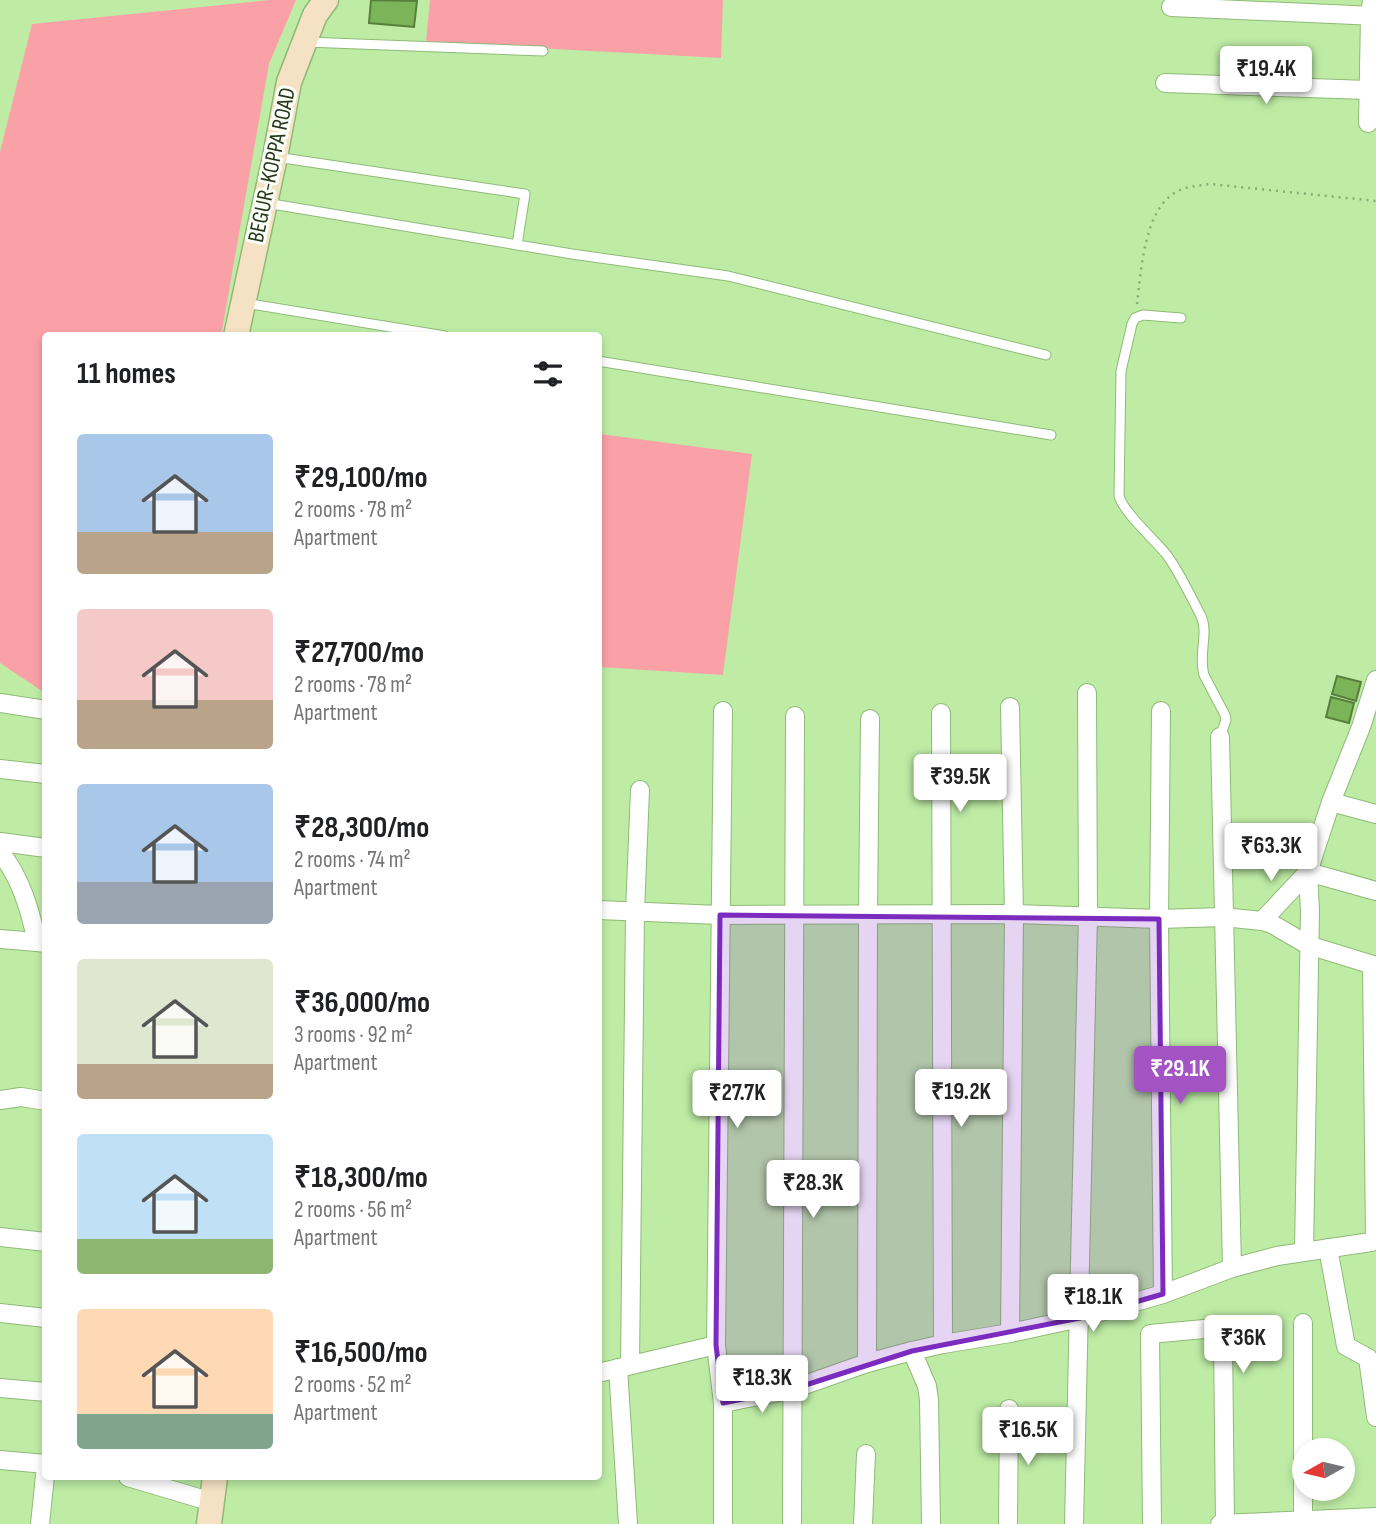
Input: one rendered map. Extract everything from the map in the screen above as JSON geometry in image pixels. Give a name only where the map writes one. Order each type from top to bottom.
[{"type":"main road","name":"BEGUR-KOPPA ROAD","points":[[237,332],[289,82],[315,15],[326,0]]},
{"type":"main road","points":[[210,1513],[215,1480]]},
{"type":"street","points":[[1171,7],[1373,11],[1368,123]]},
{"type":"street","points":[[1165,83],[1368,90]]},
{"type":"street","points":[[1304,1251],[1310,911],[1308,872],[1331,802],[1369,729],[1376,680]]},
{"type":"street","points":[[1074,1524],[1088,916],[1087,693]]},
{"type":"street","points":[[0,703],[42,709]]},
{"type":"street","points":[[1010,707],[1014,915],[1010,1334]]},
{"type":"street","points":[[723,711],[716,1345],[723,1403],[723,1524]]},
{"type":"street","points":[[1161,711],[1163,1294]]},
{"type":"street","points":[[941,713],[943,1344]]},
{"type":"street","points":[[792,1524],[795,716]]},
{"type":"street","points":[[867,1363],[870,719]]},
{"type":"street","points":[[1220,737],[1232,1268]]},
{"type":"street","points":[[0,769],[42,774]]},
{"type":"street","points":[[628,1524],[624,1367],[640,790]]},
{"type":"street","points":[[1331,802],[1376,814]]},
{"type":"street","points":[[0,842],[42,847]]},
{"type":"street","points":[[0,852],[12,867],[41,943],[0,939]]},
{"type":"street","points":[[1308,872],[1376,891]]},
{"type":"street","points":[[1262,921],[1308,872]]},
{"type":"street","points":[[602,911],[720,915],[1014,915],[1160,919],[1223,917],[1262,921],[1308,945],[1374,965],[1376,1236],[1371,1242],[1304,1251],[1232,1268],[1163,1294],[1080,1318],[1010,1334],[912,1351],[867,1363],[793,1389],[723,1403]]},
{"type":"street","points":[[0,1100],[22,1097],[42,1100]]},
{"type":"street","points":[[0,1237],[42,1241]]},
{"type":"street","points":[[1328,1248],[1346,1346],[1368,1358],[1376,1417]]},
{"type":"street","points":[[0,1313],[42,1318]]},
{"type":"street","points":[[1303,1323],[1303,1520]]},
{"type":"street","points":[[1152,1524],[1150,1334],[1215,1328],[1221,1331],[1223,1337],[1223,1524],[1376,1517]]},
{"type":"street","points":[[602,1372],[716,1345]]},
{"type":"street","points":[[912,1351],[927,1386],[929,1400],[931,1524]]},
{"type":"street","points":[[0,1388],[42,1392]]},
{"type":"street","points":[[1008,1524],[1009,1409]]},
{"type":"street","points":[[863,1524],[866,1454]]},
{"type":"street","points":[[0,1460],[42,1465]]},
{"type":"street","points":[[40,1524],[44,1480]]},
{"type":"street","points":[[135,1480],[210,1513]]},
{"type":"lane","points":[[304,42],[544,51]]},
{"type":"lane","points":[[275,157],[525,194],[517,245]]},
{"type":"lane","points":[[264,203],[572,254],[728,276],[1046,355]]},
{"type":"lane","points":[[243,303],[421,332]]},
{"type":"lane","points":[[1181,318],[1143,314],[1135,318],[1132,324],[1121,371],[1119,496],[1124,508],[1168,557],[1203,619],[1202,668],[1226,720],[1220,737]]},
{"type":"lane","points":[[602,362],[1051,435]]},
{"type":"path","points":[[1135,318],[1145,241],[1161,205],[1176,192],[1188,187],[1210,184],[1376,201]]},
{"type":"highlighted area","points":[[720,915],[1159,919],[1163,1294],[1080,1318],[912,1351],[793,1389],[723,1403],[716,1345]]},
{"type":"shaded area","points":[[270,0],[296,0],[269,64],[222,332],[42,332],[42,691],[0,663],[0,152],[32,24]]},
{"type":"shaded area","points":[[430,0],[723,0],[721,58],[426,42]]},
{"type":"shaded area","points":[[602,434],[752,454],[723,675],[602,667]]},
{"type":"building","points":[[371,0],[417,1],[414,27],[369,23]]},
{"type":"building","points":[[1337,676],[1361,682],[1356,701],[1332,694]]},
{"type":"building","points":[[1331,697],[1354,703],[1349,723],[1326,717]]}]
